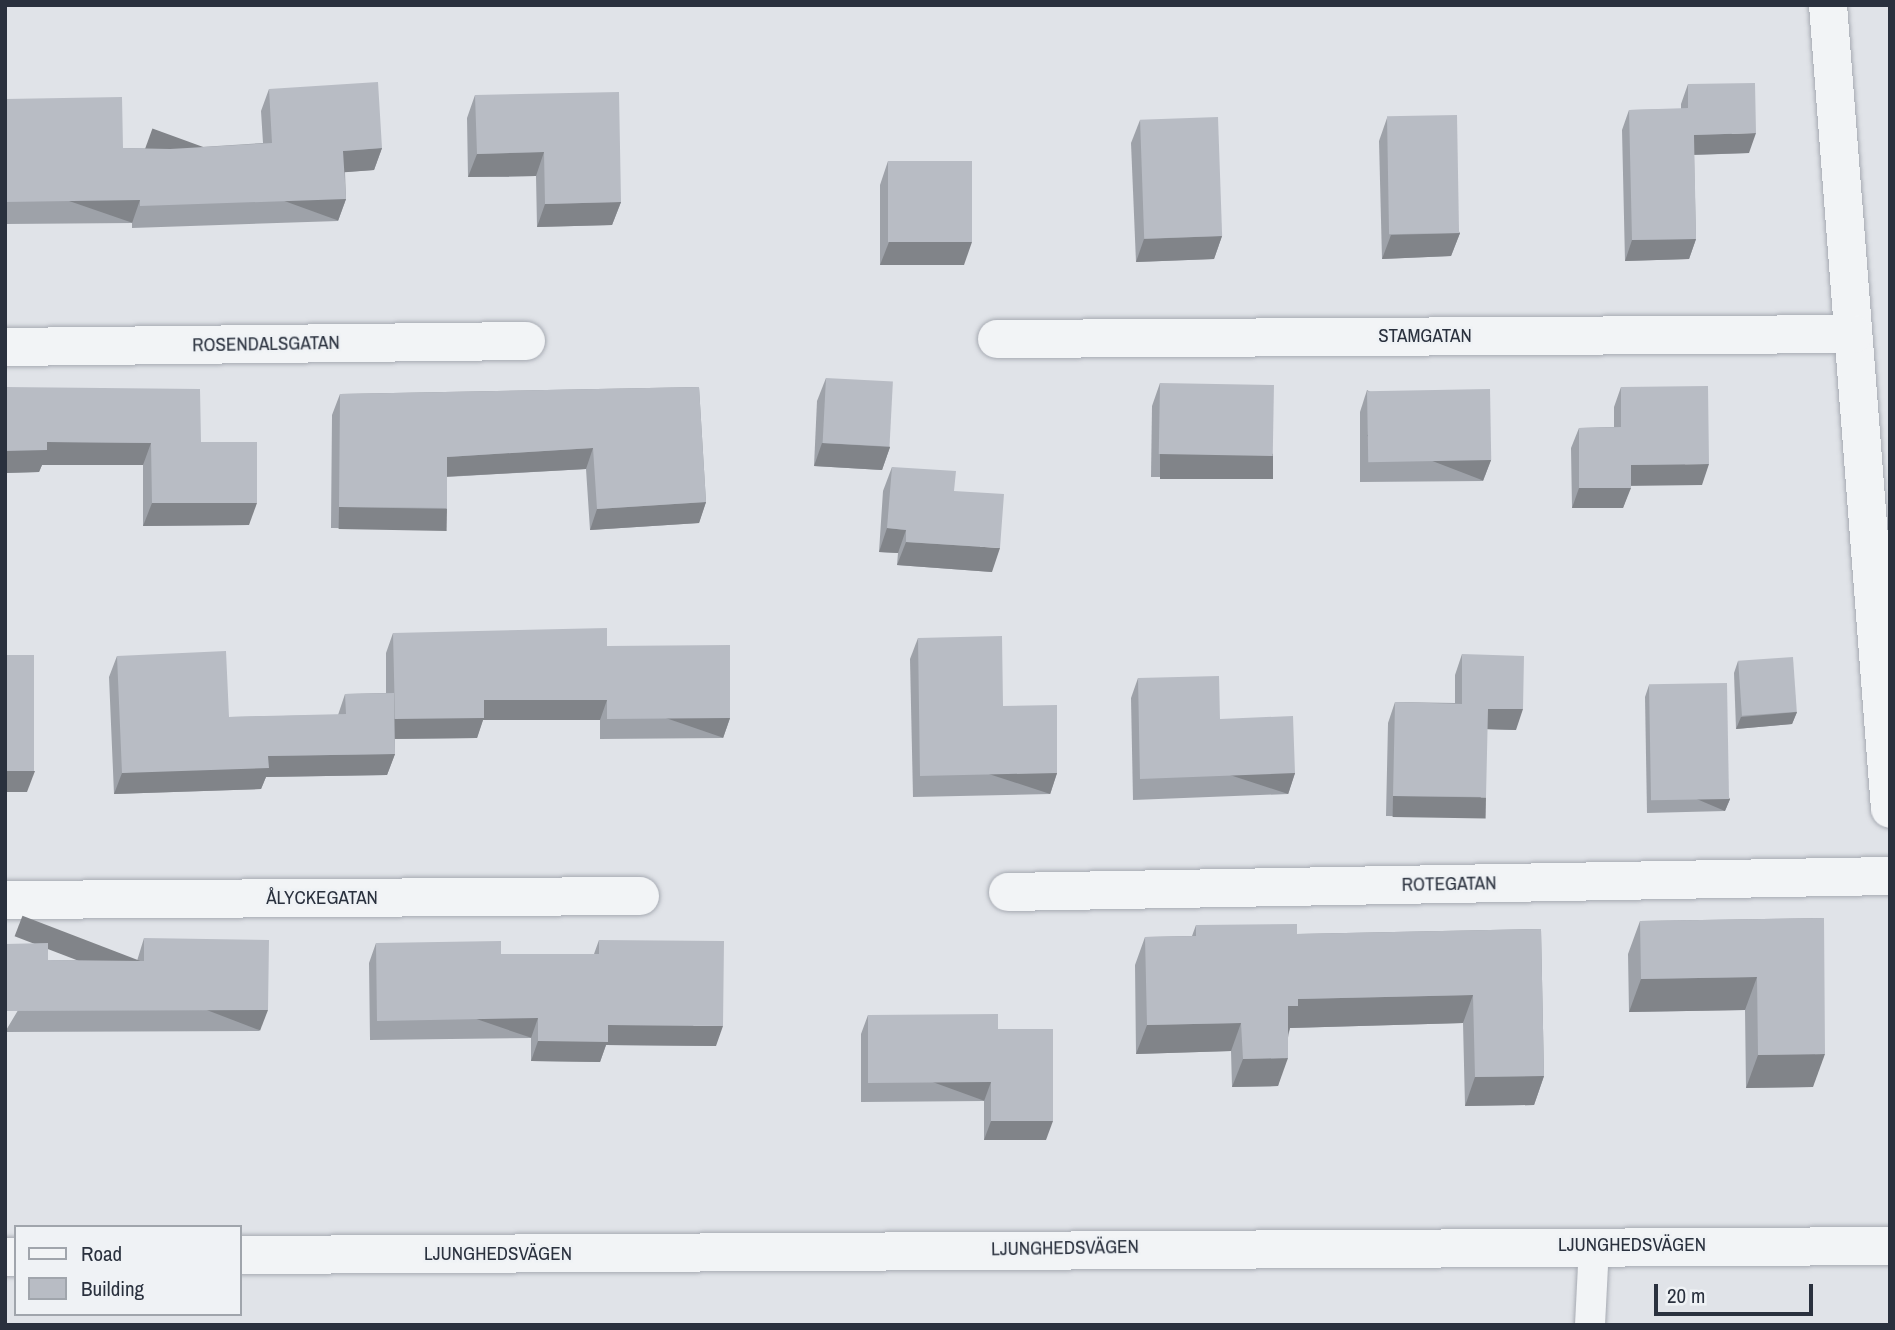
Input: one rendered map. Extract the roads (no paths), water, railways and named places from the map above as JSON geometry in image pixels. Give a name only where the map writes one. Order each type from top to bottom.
[{"type":"street","points":[[1828,5],[1890,809]]},
{"type":"street","name":"STAMGATAN","points":[[998,339],[1853,334]]},
{"type":"street","name":"ROSENDALSGATAN","points":[[5,347],[526,341]]},
{"type":"street","name":"ROTEGATAN","points":[[1008,892],[1890,876]]},
{"type":"street","name":"ÅLYCKEGATAN","points":[[5,900],[640,896]]},
{"type":"street","name":"LJUNGHEDSVÄGEN","points":[[242,1255],[1594,1245],[1890,1246]]},
{"type":"lane","points":[[1590,1325],[1594,1245]]}]
